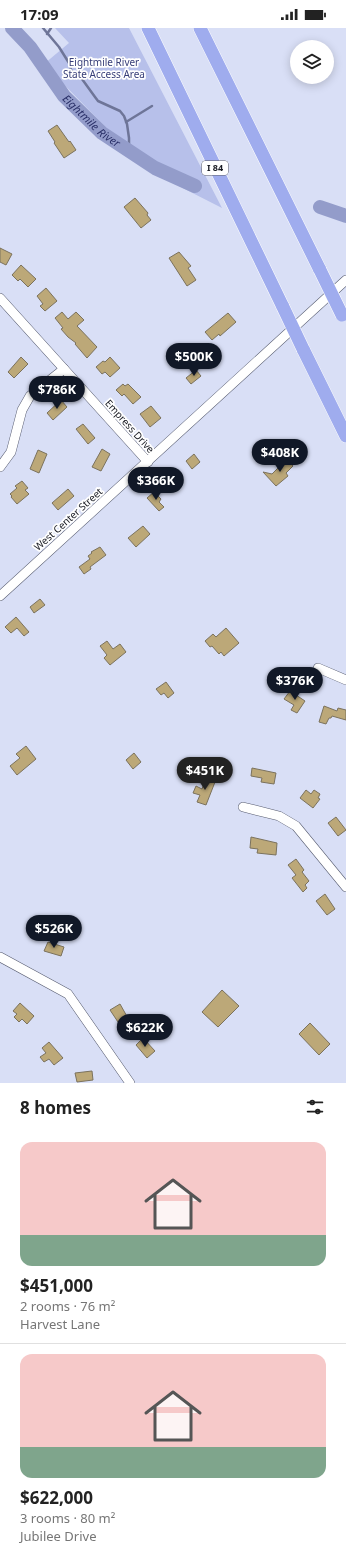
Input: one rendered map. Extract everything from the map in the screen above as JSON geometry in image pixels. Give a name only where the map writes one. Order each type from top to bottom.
[{"type":"highway","name":"I 84","points":[[148,28],[346,436]]},
{"type":"highway","points":[[200,28],[344,319]]},
{"type":"street","name":"West Center Street","points":[[0,596],[346,280]]},
{"type":"street","name":"Empress Drive","points":[[0,298],[148,462]]},
{"type":"street","points":[[0,467],[11,452],[22,410],[30,396],[64,369]]},
{"type":"street","points":[[318,668],[346,680]]},
{"type":"street","points":[[243,807],[279,816],[296,826],[346,887]]},
{"type":"street","points":[[0,957],[68,994],[130,1083]]},
{"type":"green space","name":"Eightmile River State Access Area","points":[[55,28],[129,28],[222,208],[161,177],[126,148],[44,64],[69,43]]},
{"type":"building","points":[[57,125],[76,150],[64,158],[48,131]]},
{"type":"building","points":[[135,198],[148,213],[147,215],[151,220],[141,228],[124,207]]},
{"type":"building","points":[[0,248],[12,254],[6,265],[0,262]]},
{"type":"building","points":[[179,252],[191,266],[188,268],[196,280],[187,286],[169,258]]},
{"type":"building","points":[[21,265],[36,279],[28,287],[20,279],[18,281],[12,275]]},
{"type":"building","points":[[46,288],[57,301],[45,311],[40,306],[43,304],[37,296]]},
{"type":"building","points":[[62,312],[68,319],[76,312],[84,320],[77,326],[97,347],[87,358],[75,344],[76,343],[61,329],[63,328],[55,318]]},
{"type":"building","points":[[228,313],[236,322],[220,336],[219,334],[212,340],[205,332]]},
{"type":"building","points":[[21,357],[28,364],[14,378],[8,372]]},
{"type":"building","points":[[110,357],[120,368],[110,377],[105,372],[102,374],[96,367]]},
{"type":"building","points":[[196,370],[201,376],[191,384],[186,378]]},
{"type":"building","points":[[123,384],[125,386],[128,384],[141,397],[133,404],[124,394],[122,396],[116,390]]},
{"type":"building","points":[[61,400],[67,407],[53,420],[47,413]]},
{"type":"building","points":[[151,406],[161,418],[150,427],[140,414]]},
{"type":"building","points":[[83,424],[95,438],[88,444],[76,429]]},
{"type":"building","points":[[102,449],[110,454],[101,471],[92,467]]},
{"type":"building","points":[[38,450],[47,454],[39,473],[30,469]]},
{"type":"building","points":[[194,454],[200,462],[192,469],[186,461]]},
{"type":"building","points":[[287,459],[293,466],[286,473],[288,476],[276,486],[263,472],[272,474]]},
{"type":"building","points":[[22,481],[28,488],[25,490],[29,494],[17,504],[10,494],[17,488],[15,486]]},
{"type":"building","points":[[68,489],[74,496],[58,510],[52,503]]},
{"type":"building","points":[[154,492],[161,499],[159,502],[164,507],[159,511],[147,498]]},
{"type":"building","points":[[143,526],[150,534],[136,547],[128,538]]},
{"type":"building","points":[[100,547],[106,555],[90,567],[91,569],[84,574],[79,567],[90,559],[88,556],[92,553],[91,552]]},
{"type":"building","points":[[40,599],[45,605],[34,613],[30,607]]},
{"type":"building","points":[[16,617],[29,632],[24,636],[17,628],[11,633],[5,627]]},
{"type":"building","points":[[226,628],[239,643],[224,656],[221,652],[219,654],[212,646],[210,647],[205,641],[213,634],[216,637]]},
{"type":"building","points":[[107,641],[113,649],[120,644],[126,652],[110,665],[104,658],[107,655],[100,646]]},
{"type":"building","points":[[166,682],[174,693],[168,698],[164,693],[161,695],[156,689]]},
{"type":"building","points":[[290,691],[305,701],[297,713],[291,710],[294,705],[284,699]]},
{"type":"building","points":[[324,706],[337,711],[338,708],[346,710],[346,720],[332,716],[326,724],[319,722]]},
{"type":"building","points":[[26,746],[36,759],[17,775],[10,766],[20,758],[16,754]]},
{"type":"building","points":[[134,753],[141,762],[133,769],[126,760]]},
{"type":"building","points":[[252,768],[276,773],[274,784],[261,782],[262,778],[251,776]]},
{"type":"building","points":[[206,778],[215,782],[206,805],[197,802],[200,795],[193,793],[196,786],[202,789]]},
{"type":"building","points":[[306,790],[311,794],[314,790],[320,794],[318,798],[320,799],[313,808],[300,798]]},
{"type":"building","points":[[336,817],[346,830],[338,836],[328,823]]},
{"type":"building","points":[[251,837],[277,843],[276,855],[257,853],[258,849],[250,848]]},
{"type":"building","points":[[296,859],[304,870],[302,872],[309,881],[305,885],[307,888],[303,892],[292,878],[296,875],[288,865]]},
{"type":"building","points":[[325,894],[335,909],[327,915],[316,901]]},
{"type":"building","points":[[48,942],[64,947],[61,956],[44,951]]},
{"type":"building","points":[[222,990],[239,1006],[218,1027],[202,1012]]},
{"type":"building","points":[[20,1003],[34,1016],[27,1024],[22,1019],[19,1022],[14,1017],[17,1014],[13,1011]]},
{"type":"building","points":[[120,1004],[129,1020],[120,1025],[110,1010]]},
{"type":"building","points":[[310,1023],[330,1044],[319,1055],[299,1034]]},
{"type":"building","points":[[143,1038],[155,1051],[147,1058],[136,1045]]},
{"type":"building","points":[[49,1042],[63,1058],[54,1065],[49,1059],[44,1062],[40,1057],[46,1053],[42,1048]]},
{"type":"building","points":[[92,1071],[93,1080],[77,1082],[75,1073]]},
{"type":"waterway","name":"Eightmile River","points":[[12,28],[30,47],[64,96],[102,133],[155,168],[195,186]]},
{"type":"waterway","points":[[43,28],[59,47],[69,63],[74,75],[82,79],[98,101],[120,111],[124,116],[127,124],[129,151]]},
{"type":"waterway","points":[[47,34],[51,28]]},
{"type":"waterway","points":[[126,122],[152,106]]},
{"type":"waterway","name":"Eightmile River","points":[[320,207],[346,216]]}]
